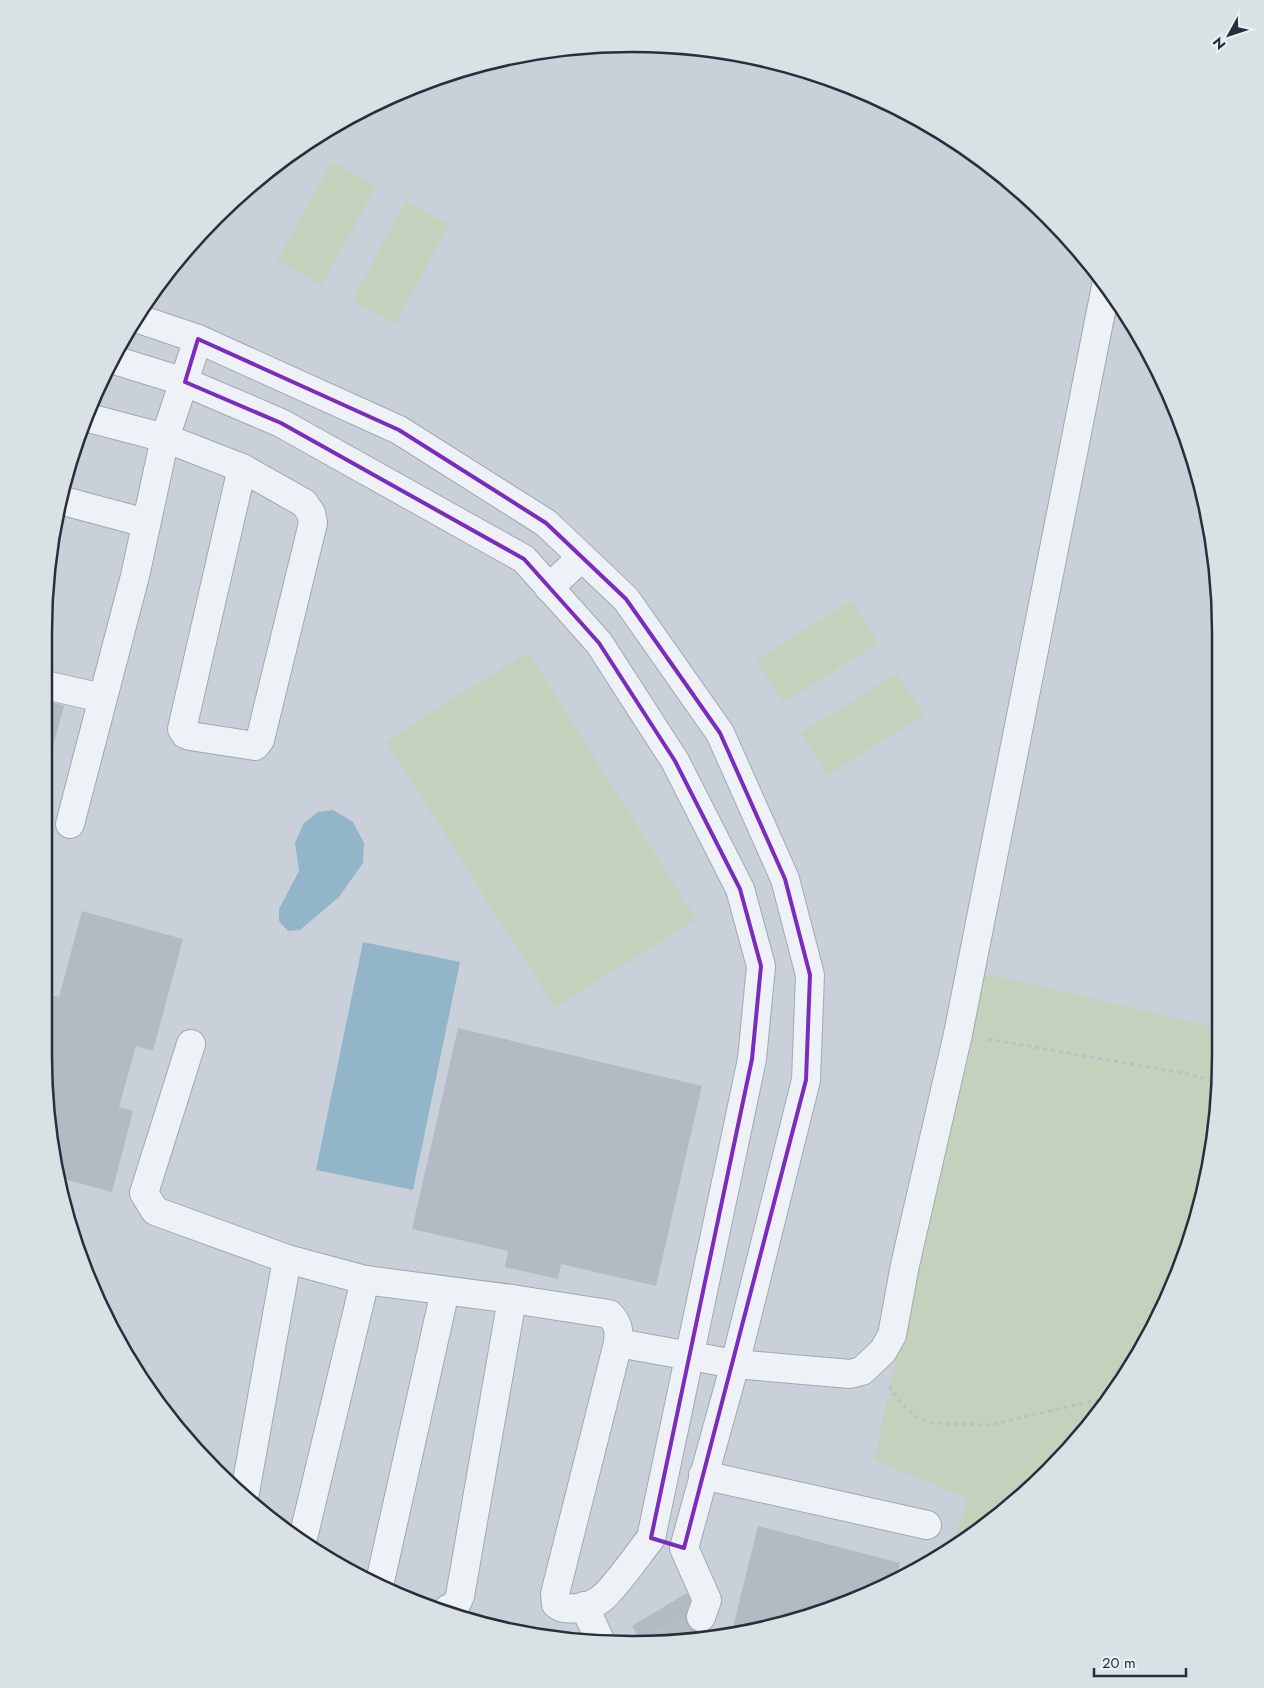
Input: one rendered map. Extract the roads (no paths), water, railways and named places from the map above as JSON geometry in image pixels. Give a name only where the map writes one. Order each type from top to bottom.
[{"type":"street","points":[[618,1343],[735,1364],[850,1374],[862,1371],[883,1351],[892,1335],[905,1264],[958,1034],[1104,296]]},
{"type":"street","points":[[143,321],[198,339],[399,430],[546,523],[626,599],[720,733],[784,879],[810,976],[806,1080],[735,1364],[684,1548],[707,1600],[701,1617]]},
{"type":"street","points":[[70,824],[135,576],[165,438],[198,339]]},
{"type":"street","points":[[120,362],[185,382],[281,423],[524,560],[599,643],[675,761],[740,889],[761,966],[752,1059],[651,1538],[602,1599],[573,1609],[562,1608],[556,1604],[555,1594],[618,1343],[619,1328],[608,1314],[512,1299],[365,1280],[287,1259],[155,1211],[148,1204],[144,1193],[191,1044]]},
{"type":"street","points":[[281,423],[296,382]]},
{"type":"street","points":[[93,419],[165,438],[242,468],[304,503],[311,512],[313,523],[260,740],[255,746],[190,736],[185,734],[182,728],[242,468]]},
{"type":"street","points":[[68,502],[146,523]]},
{"type":"street","points":[[549,588],[582,557]]},
{"type":"street","points":[[52,687],[102,698]]},
{"type":"street","points":[[246,1488],[287,1259]]},
{"type":"street","points":[[304,1534],[365,1280]]},
{"type":"street","points":[[381,1578],[445,1291]]},
{"type":"street","points":[[454,1607],[460,1596],[512,1299]]},
{"type":"street","points":[[703,1475],[928,1525]]},
{"type":"street","points":[[651,1538],[684,1548]]},
{"type":"street","points":[[584,1606],[597,1634]]},
{"type":"water","points":[[333,810],[353,822],[364,843],[363,863],[339,897],[300,930],[288,931],[279,921],[279,909],[299,871],[295,843],[304,823],[318,812]]},
{"type":"water","points":[[363,942],[460,962],[413,1190],[316,1170]]},
{"type":"tunnel","points":[[678,1633],[701,1617]]}]
